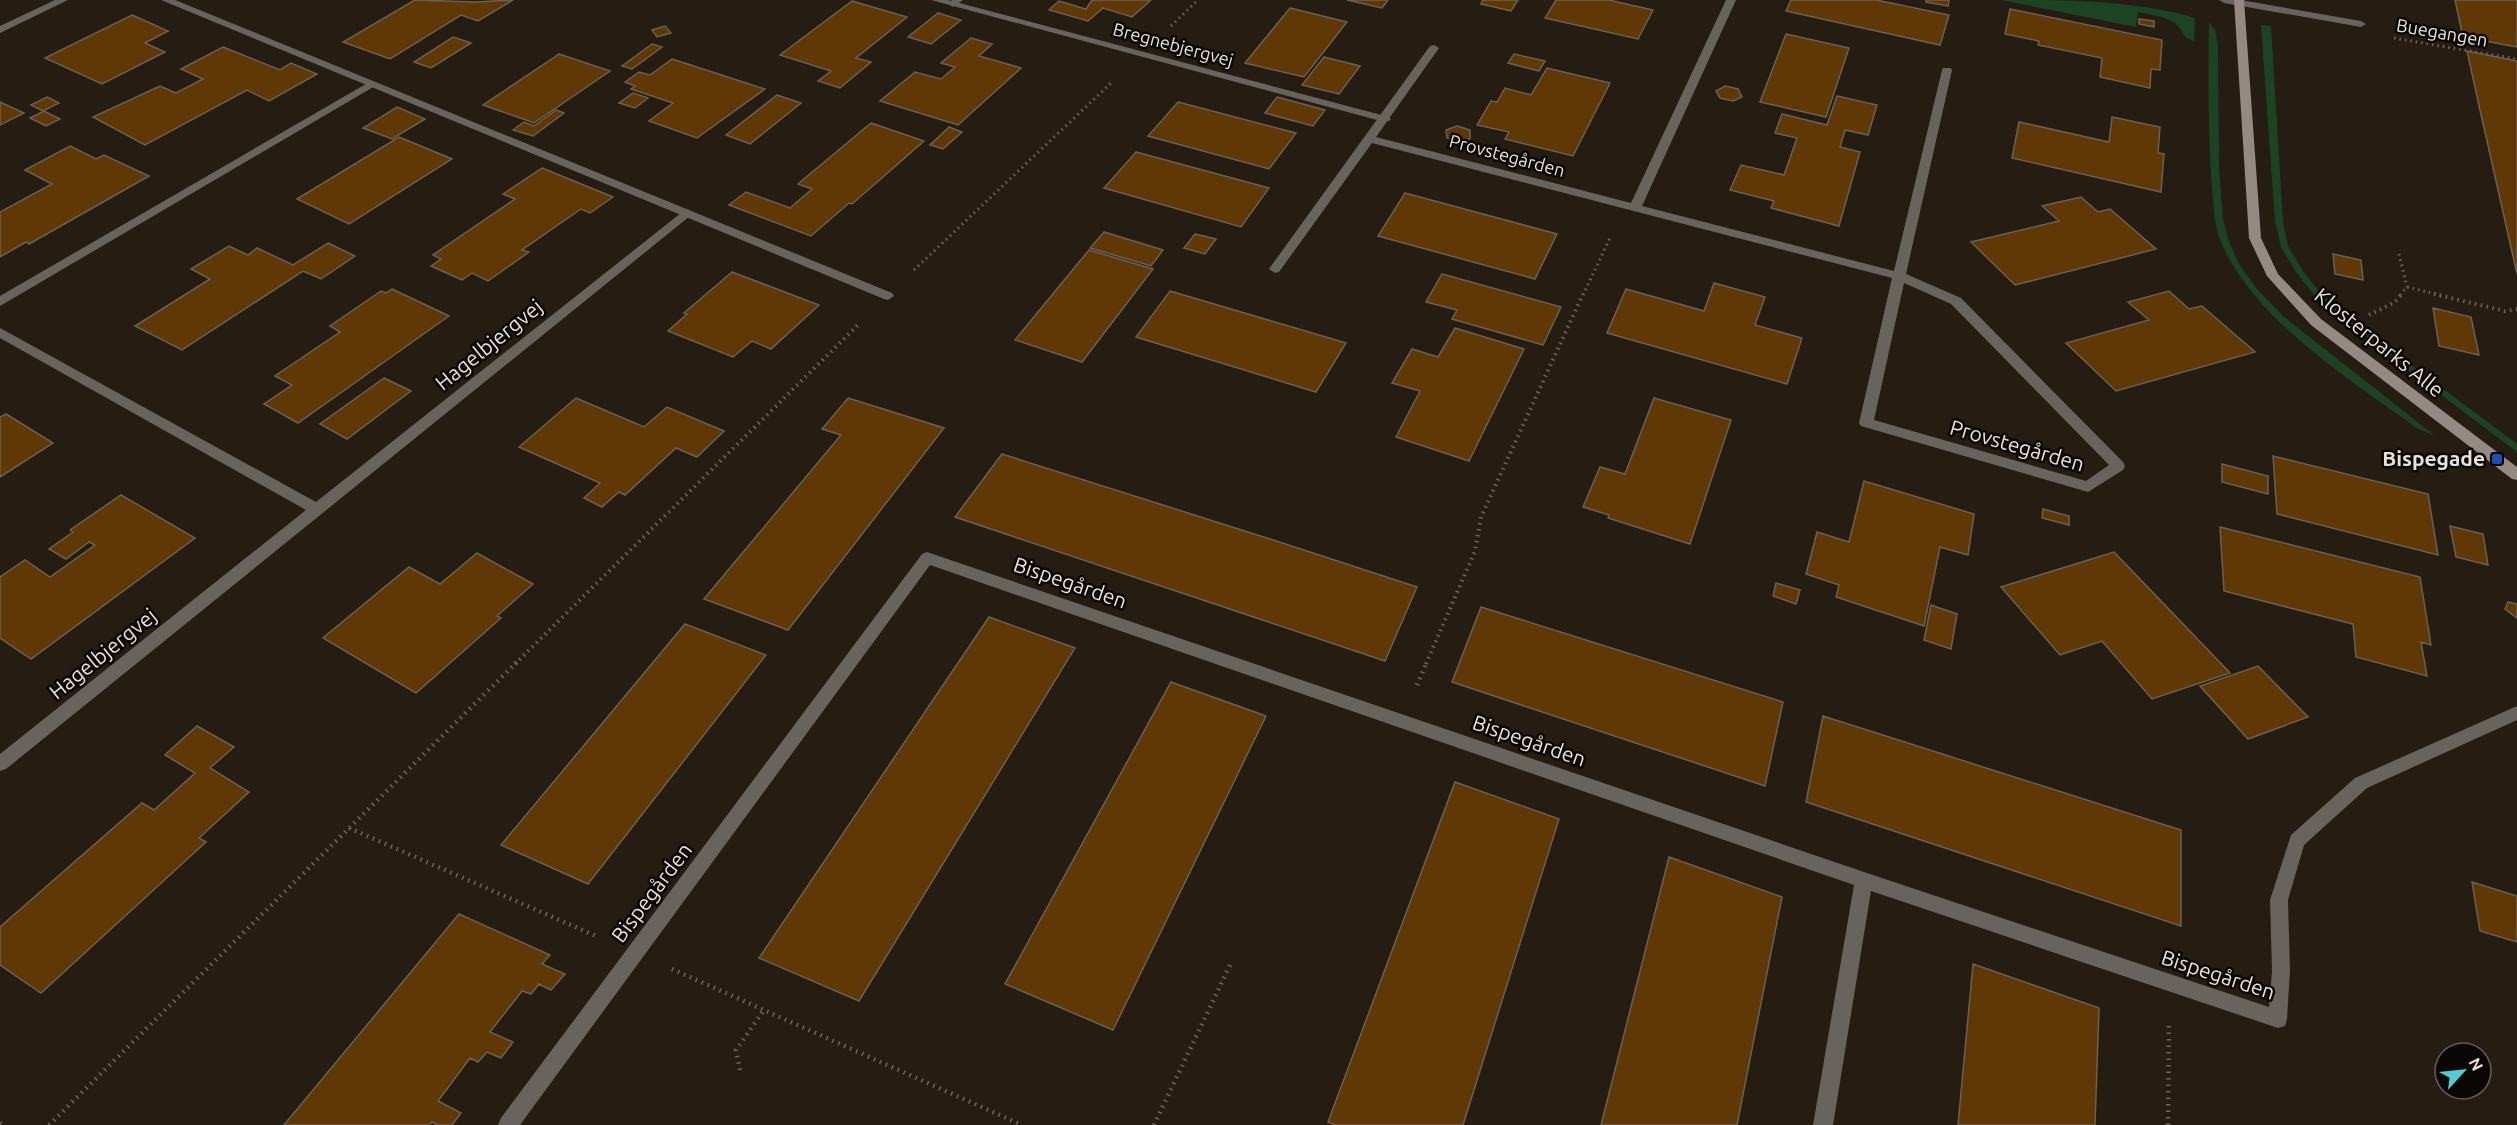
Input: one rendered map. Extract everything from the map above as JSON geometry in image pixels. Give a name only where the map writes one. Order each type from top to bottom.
[{"type":"street","points":[[0,30],[63,0]]},
{"type":"street","points":[[166,0],[888,296]]},
{"type":"street","name":"Bregnebjergvej","points":[[936,0],[955,2],[1385,119]]},
{"type":"street","points":[[1630,207],[1731,0]]},
{"type":"street","points":[[2224,0],[2361,24]]},
{"type":"street","name":"Klosterparks Alle","points":[[2239,2],[2255,238],[2273,276],[2316,322],[2517,475]]},
{"type":"street","points":[[1275,269],[1371,139],[1434,48]]},
{"type":"street","name":"Provstegården","points":[[1371,139],[1899,276],[1956,301],[2118,466],[2088,487],[1866,423],[1899,276],[1947,70]]},
{"type":"street","points":[[0,302],[371,84]]},
{"type":"street","name":"Hagelbjergvej","points":[[0,764],[686,213]]},
{"type":"street","points":[[0,332],[317,509]]},
{"type":"street","name":"Bispegården","points":[[508,1125],[927,558],[1864,880],[2278,1018],[2281,971],[2279,900],[2297,841],[2361,783],[2517,712]]},
{"type":"street","points":[[1823,1125],[1864,880]]},
{"type":"path","points":[[49,1125],[888,296],[1198,0]]},
{"type":"path","name":"Buegangen","points":[[2385,37],[2517,59]]},
{"type":"path","points":[[1401,721],[1475,551],[1481,517],[1548,367],[1630,207]]},
{"type":"path","points":[[2399,255],[2407,287]]},
{"type":"path","points":[[2407,287],[2505,311],[2517,309]]},
{"type":"path","points":[[2366,316],[2395,302],[2407,287]]},
{"type":"path","points":[[349,828],[1022,1125]]},
{"type":"path","points":[[1154,1125],[1231,963]]},
{"type":"path","points":[[2168,1125],[2170,983]]},
{"type":"path","points":[[740,1070],[736,1050],[764,1010]]},
{"type":"green space","points":[[2001,0],[2100,2],[2172,12],[2195,18],[2194,41],[2185,36],[2173,22],[2153,15],[2138,12],[2136,27]]},
{"type":"green space","points":[[2209,22],[2215,30],[2218,46],[2219,169],[2223,219],[2228,239],[2239,264],[2256,288],[2284,317],[2434,435],[2418,429],[2306,346],[2255,296],[2235,269],[2220,240],[2214,215],[2209,127]]},
{"type":"green space","points":[[2261,25],[2271,26],[2283,222],[2288,246],[2303,271],[2322,295],[2352,321],[2517,444],[2517,452],[2347,324],[2315,296],[2296,272],[2281,247],[2275,221]]},
{"type":"building","points":[[415,0],[475,2],[513,0],[478,21],[461,15],[390,59],[343,42]]},
{"type":"building","points":[[1092,0],[1151,0],[1132,17],[1103,8],[1088,21],[1049,10],[1059,1],[1086,9]]},
{"type":"building","points":[[1347,0],[1388,0],[1382,8]]},
{"type":"building","points":[[1483,0],[1518,0],[1511,11],[1481,4]]},
{"type":"building","points":[[1556,0],[1609,0],[1653,10],[1638,39],[1545,18]]},
{"type":"building","points":[[1791,0],[1876,0],[1949,15],[1940,45],[1786,11]]},
{"type":"building","points":[[1926,0],[1949,0],[1948,6],[1926,2]]},
{"type":"building","points":[[2455,0],[2517,0],[2517,47],[2463,37]]},
{"type":"building","points":[[852,1],[907,17],[856,58],[871,62],[840,88],[818,81],[831,71],[780,55]]},
{"type":"building","points":[[1290,8],[1347,22],[1304,77],[1245,63]]},
{"type":"building","points":[[2010,9],[2162,40],[2160,70],[2151,69],[2150,88],[2100,77],[2102,58],[2038,45],[2039,41],[2005,34]]},
{"type":"building","points":[[938,13],[961,20],[931,44],[908,37]]},
{"type":"building","points":[[132,15],[168,31],[145,43],[165,52],[102,84],[45,58]]},
{"type":"building","points":[[2139,19],[2154,21],[2154,27],[2139,24]]},
{"type":"building","points":[[665,26],[671,33],[657,37],[652,30]]},
{"type":"building","points":[[1786,34],[1849,48],[1826,117],[1760,102]]},
{"type":"building","points":[[453,37],[471,43],[431,68],[414,62]]},
{"type":"building","points":[[971,38],[992,44],[979,56],[1021,68],[958,125],[880,101],[915,72],[941,79],[955,67],[941,63]]},
{"type":"building","points":[[652,44],[662,47],[632,69],[622,66]]},
{"type":"building","points":[[223,47],[280,70],[291,63],[317,74],[269,101],[247,90],[145,145],[93,117],[160,86],[176,93],[203,79],[181,69]]},
{"type":"building","points":[[2467,51],[2517,61],[2517,274],[2480,110]]},
{"type":"building","points":[[559,54],[610,71],[534,123],[483,105]]},
{"type":"building","points":[[1514,54],[1545,61],[1539,71],[1508,63]]},
{"type":"building","points":[[1324,57],[1360,66],[1339,94],[1302,85]]},
{"type":"building","points":[[672,59],[765,89],[697,138],[649,121],[673,103],[631,89],[635,86],[625,82],[639,72],[650,75]]},
{"type":"building","points":[[1547,68],[1610,83],[1573,156],[1505,139],[1509,132],[1477,125],[1491,101],[1497,102],[1505,88],[1531,95]]},
{"type":"building","points":[[1725,86],[1738,89],[1742,97],[1733,101],[1720,98],[1716,91]]},
{"type":"building","points":[[633,93],[648,98],[635,108],[619,103]]},
{"type":"building","points":[[777,95],[801,103],[750,144],[726,135]]},
{"type":"building","points":[[1837,96],[1877,105],[1868,135],[1845,130],[1840,147],[1860,152],[1839,226],[1771,208],[1774,201],[1730,190],[1741,165],[1784,175],[1797,138],[1775,133],[1782,114],[1827,125]]},
{"type":"building","points":[[47,97],[59,103],[43,111],[31,105]]},
{"type":"building","points":[[1277,97],[1325,110],[1313,126],[1265,113]]},
{"type":"building","points":[[0,102],[24,113],[0,125]]},
{"type":"building","points":[[1178,102],[1296,133],[1269,169],[1148,136]]},
{"type":"building","points":[[397,107],[425,119],[392,139],[363,128]]},
{"type":"building","points":[[556,110],[564,113],[533,136],[513,130],[524,122],[534,126]]},
{"type":"building","points":[[44,111],[60,119],[46,126],[30,118]]},
{"type":"building","points":[[2112,117],[2160,127],[2158,153],[2164,154],[2161,192],[2012,158],[2019,122],[2109,142]]},
{"type":"building","points":[[871,123],[924,141],[852,204],[849,203],[811,236],[729,205],[746,192],[790,208],[812,189],[798,184]]},
{"type":"building","points":[[1457,126],[1470,130],[1470,139],[1459,142],[1447,138],[1446,130]]},
{"type":"building","points":[[949,127],[962,132],[943,149],[930,145]]},
{"type":"building","points":[[399,137],[452,159],[349,224],[297,199]]},
{"type":"building","points":[[70,146],[96,159],[104,155],[149,176],[29,244],[26,242],[0,257],[0,212],[52,184],[25,170]]},
{"type":"building","points":[[1136,152],[1269,188],[1241,227],[1104,188]]},
{"type":"building","points":[[542,168],[613,197],[590,213],[581,209],[522,250],[529,252],[488,281],[472,273],[462,280],[431,266],[441,259],[433,255],[515,199],[503,194]]},
{"type":"building","points":[[1405,193],[1557,234],[1535,279],[1378,236]]},
{"type":"building","points":[[2081,197],[2098,212],[2110,209],[2156,249],[2015,285],[1971,242],[2059,221],[2042,206]]},
{"type":"building","points":[[1104,232],[1163,250],[1151,266],[1090,248]]},
{"type":"building","points":[[1195,234],[1216,239],[1205,254],[1184,248]]},
{"type":"building","points":[[328,243],[355,256],[321,279],[303,271],[182,350],[135,326],[210,279],[191,269],[229,246],[248,255],[257,248],[293,265]]},
{"type":"building","points":[[1089,250],[1153,269],[1082,362],[1015,340]]},
{"type":"building","points":[[2333,254],[2361,260],[2363,280],[2335,274]]},
{"type":"building","points":[[732,272],[819,305],[771,349],[752,341],[733,357],[668,331],[687,314],[684,313]]},
{"type":"building","points":[[1442,274],[1561,307],[1543,345],[1452,319],[1457,310],[1426,302]]},
{"type":"building","points":[[1714,283],[1765,297],[1755,325],[1802,338],[1787,384],[1607,333],[1626,289],[1704,311]]},
{"type":"building","points":[[392,289],[449,316],[298,423],[264,404],[292,385],[275,376],[340,332],[330,326],[381,291],[386,293]]},
{"type":"building","points":[[1170,291],[1346,343],[1316,392],[1136,337]]},
{"type":"building","points":[[2169,291],[2189,309],[2202,306],[2255,352],[2116,391],[2066,343],[2149,320],[2128,302]]},
{"type":"building","points":[[2433,308],[2471,317],[2479,355],[2439,346]]},
{"type":"building","points":[[1455,328],[1524,349],[1469,461],[1396,437],[1420,391],[1392,383],[1412,349],[1438,357]]},
{"type":"building","points":[[384,378],[411,391],[347,439],[320,424]]},
{"type":"building","points":[[576,398],[644,427],[667,407],[724,431],[697,457],[676,448],[625,495],[619,492],[602,507],[584,498],[600,483],[519,447]]},
{"type":"building","points":[[848,398],[944,428],[788,630],[704,599],[841,435],[822,429]]},
{"type":"building","points":[[1654,398],[1731,420],[1690,544],[1608,518],[1609,515],[1583,507],[1600,467],[1625,474]]},
{"type":"building","points":[[6,414],[53,443],[0,477],[0,417]]},
{"type":"building","points":[[1002,454],[1417,587],[1385,661],[955,517]]},
{"type":"building","points":[[2273,456],[2428,494],[2438,555],[2277,514]]},
{"type":"building","points":[[2222,464],[2268,476],[2268,494],[2222,482]]},
{"type":"building","points":[[1864,481],[1974,514],[1968,555],[1940,547],[1924,626],[1836,597],[1839,585],[1806,574],[1817,532],[1849,542]]},
{"type":"building","points":[[121,495],[195,538],[31,659],[0,638],[0,577],[25,560],[50,577],[95,545],[89,542],[66,559],[49,549],[73,532],[70,530]]},
{"type":"building","points":[[2043,509],[2069,516],[2069,525],[2042,518]]},
{"type":"building","points":[[2450,526],[2483,534],[2488,565],[2456,557]]},
{"type":"building","points":[[2220,527],[2420,577],[2431,645],[2421,642],[2427,676],[2356,657],[2353,624],[2224,591]]},
{"type":"building","points":[[2114,552],[2230,673],[2152,699],[2102,641],[2060,655],[2001,587]]},
{"type":"building","points":[[477,553],[533,584],[497,616],[501,618],[416,693],[323,638],[409,567],[440,584]]},
{"type":"building","points":[[1776,583],[1800,590],[1796,604],[1773,596]]},
{"type":"building","points":[[2508,602],[2517,604],[2517,618],[2505,609]]},
{"type":"building","points":[[1931,605],[1957,614],[1951,649],[1924,640]]},
{"type":"building","points":[[1481,607],[1783,702],[1765,786],[1452,682]]},
{"type":"building","points":[[989,617],[1075,648],[859,1001],[759,958]]},
{"type":"building","points":[[685,624],[766,655],[588,884],[501,845]]},
{"type":"building","points":[[2258,666],[2308,717],[2248,739],[2200,686]]},
{"type":"building","points":[[1171,682],[1266,716],[1113,1030],[1005,984]]},
{"type":"building","points":[[1823,716],[2181,830],[2181,926],[1806,802]]},
{"type":"building","points":[[197,726],[234,747],[210,768],[249,792],[199,838],[206,842],[41,993],[0,965],[0,927],[142,803],[154,810],[195,773],[165,755]]},
{"type":"building","points":[[1455,782],[1559,819],[1463,1125],[1336,1125],[1328,1122]]},
{"type":"building","points":[[1669,857],[1782,897],[1737,1125],[1601,1125]]},
{"type":"building","points":[[2472,882],[2517,896],[2517,942],[2480,931]]},
{"type":"building","points":[[459,914],[550,955],[542,964],[565,974],[551,990],[539,984],[531,994],[522,991],[490,1032],[513,1042],[501,1058],[487,1052],[478,1062],[470,1058],[438,1101],[461,1113],[452,1125],[438,1125],[432,1122],[429,1125],[284,1125]]},
{"type":"building","points":[[1973,964],[2099,1008],[2095,1125],[1958,1125]]},
{"type":"place","name":"Bispegade","points":[[2497,459]]}]
